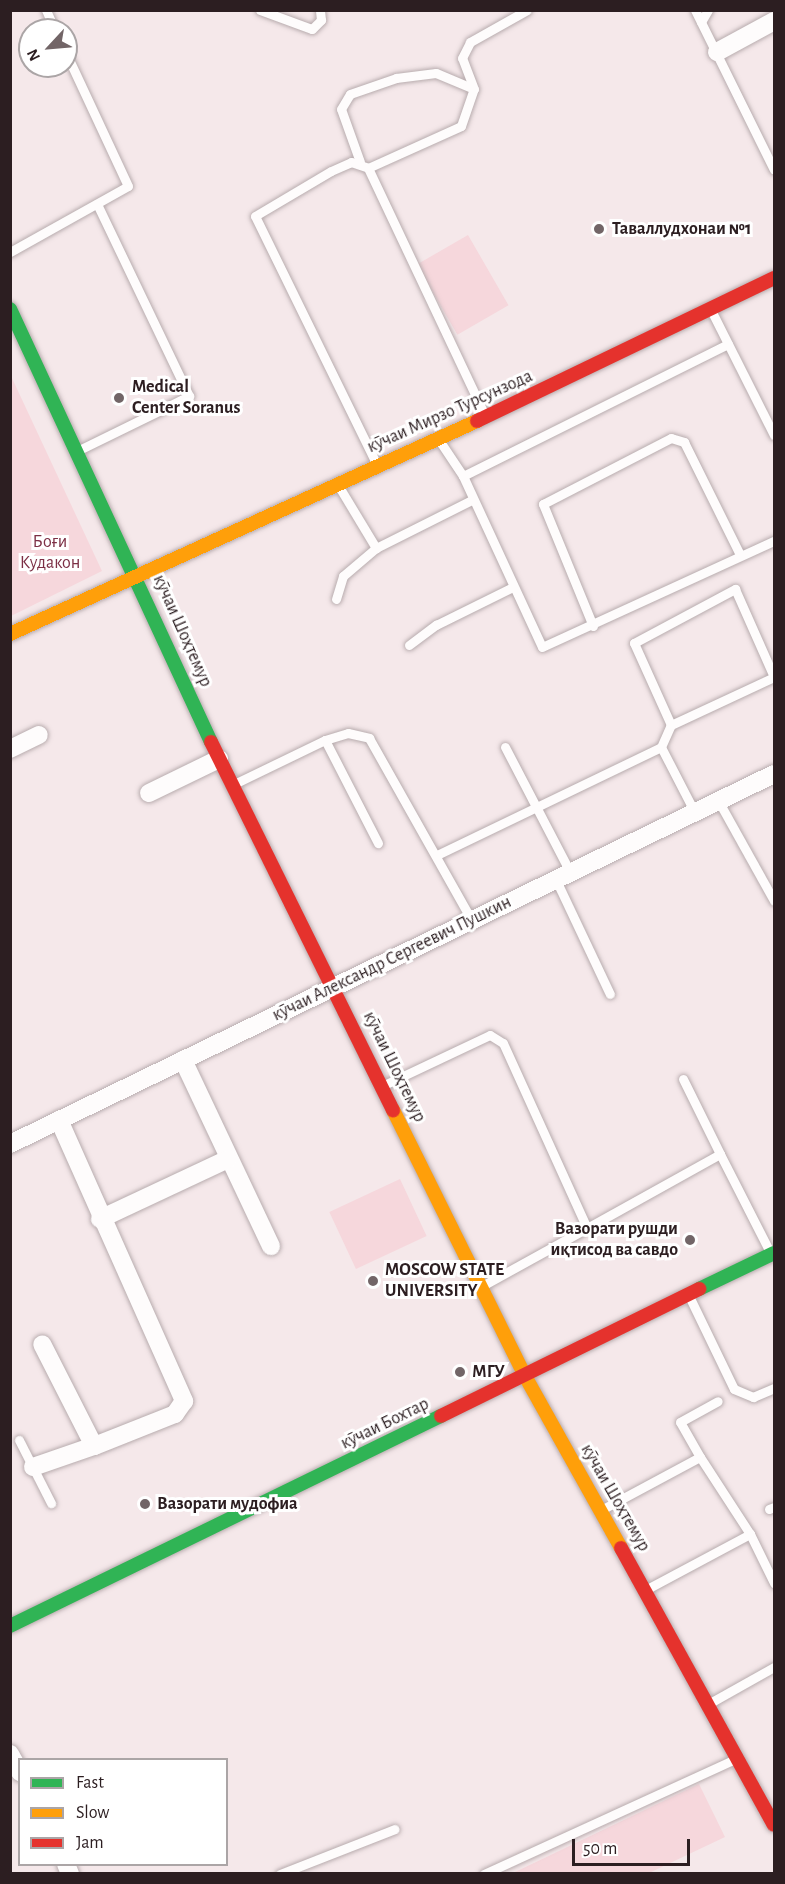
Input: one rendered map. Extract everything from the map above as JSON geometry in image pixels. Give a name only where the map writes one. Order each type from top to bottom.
[{"type":"main road","name":"кӯчаи Мирзо Турсунзода","points":[[10,634],[136,573],[486,417],[774,278]]},
{"type":"main road","name":"кӯчаи Шоҳтемур","points":[[10,309],[136,573],[219,759],[384,1085],[525,1376],[647,1589],[706,1705],[774,1826]]},
{"type":"main road","name":"кӯчаи Бохтар","points":[[10,1626],[773,1253]]},
{"type":"street","points":[[717,52],[774,21]]},
{"type":"street","points":[[10,749],[39,735]]},
{"type":"street","points":[[149,793],[219,759]]},
{"type":"street","name":"кӯчаи Александр Сергеевич Пушкин","points":[[10,1144],[774,774]]},
{"type":"street","points":[[183,1060],[271,1246]]},
{"type":"street","points":[[33,1467],[175,1414],[184,1401],[100,1220],[59,1120]]},
{"type":"street","points":[[100,1220],[228,1159]]},
{"type":"street","points":[[42,1344],[94,1446]]},
{"type":"street","points":[[10,1754],[18,1768]]},
{"type":"lane","points":[[260,10],[312,28],[321,20],[320,10]]},
{"type":"lane","points":[[368,168],[461,126],[474,88],[462,58],[470,42],[527,10]]},
{"type":"lane","points":[[695,10],[774,170]]},
{"type":"lane","points":[[701,22],[708,10]]},
{"type":"lane","points":[[474,88],[436,73],[396,78],[350,94],[341,109],[360,162],[368,168],[486,417]]},
{"type":"lane","points":[[10,252],[128,186],[78,78]]},
{"type":"lane","points":[[360,162],[331,171],[255,216],[377,465]]},
{"type":"lane","points":[[78,450],[189,396],[97,204]]},
{"type":"lane","points":[[711,310],[774,435]]},
{"type":"lane","points":[[463,476],[728,344]]},
{"type":"lane","points":[[593,626],[543,504],[671,438],[684,442],[740,555]]},
{"type":"lane","points":[[438,439],[463,476],[511,588],[542,647],[593,626],[740,555],[774,542]]},
{"type":"lane","points":[[337,483],[376,548]]},
{"type":"lane","points":[[336,599],[343,576],[376,548],[472,500]]},
{"type":"lane","points":[[410,645],[436,625],[511,588]]},
{"type":"lane","points":[[439,854],[661,747],[671,725],[774,677],[739,592],[728,591],[634,643],[671,725]]},
{"type":"lane","points":[[233,784],[325,740],[348,733],[369,738],[439,854],[471,919]]},
{"type":"lane","points":[[325,740],[378,843]]},
{"type":"lane","points":[[504,747],[537,806],[610,994]]},
{"type":"lane","points":[[661,747],[695,813]]},
{"type":"lane","points":[[719,802],[774,901]]},
{"type":"lane","points":[[384,1085],[490,1035],[497,1037],[587,1228]]},
{"type":"lane","points":[[683,1079],[773,1253]]},
{"type":"lane","points":[[481,1286],[720,1154]]},
{"type":"lane","points":[[689,1295],[734,1389],[753,1397],[774,1388]]},
{"type":"lane","points":[[718,1401],[680,1422],[750,1534],[774,1583]]},
{"type":"lane","points":[[19,1440],[51,1503]]},
{"type":"lane","points":[[602,1510],[700,1457]]},
{"type":"lane","points":[[647,1589],[750,1534]]},
{"type":"lane","points":[[706,1705],[774,1667]]},
{"type":"lane","points":[[484,1874],[735,1758]]},
{"type":"lane","points":[[280,1874],[395,1829]]},
{"type":"green space","points":[[468,235],[508,305],[457,335],[417,264]]},
{"type":"green space","name":"Боғи Кудакон","points":[[11,376],[102,571],[11,616],[10,615]]},
{"type":"green space","points":[[400,1179],[427,1236],[356,1269],[329,1212]]},
{"type":"green space","points":[[699,1784],[725,1837],[649,1873],[513,1873]]},
{"type":"traffic: fast","points":[[10,309],[211,742]]},
{"type":"traffic: fast","points":[[699,1289],[774,1253]]},
{"type":"traffic: fast","points":[[10,1626],[441,1416]]},
{"type":"traffic: slow","points":[[10,634],[477,421]]},
{"type":"traffic: slow","points":[[393,1110],[525,1376],[621,1548]]},
{"type":"traffic: jam","points":[[477,421],[774,278]]},
{"type":"traffic: jam","points":[[211,742],[393,1110]]},
{"type":"traffic: jam","points":[[441,1416],[699,1289]]},
{"type":"traffic: jam","points":[[621,1548],[774,1825]]},
{"type":"place","name":"Таваллудхонаи №1","points":[[599,229]]},
{"type":"place","name":"Medical Center Soranus","points":[[119,398]]},
{"type":"place","name":"Вазорати рушди иқтисод ва савдо","points":[[690,1240]]},
{"type":"place","name":"MOSCOW STATE UNIVERSITY","points":[[373,1281]]},
{"type":"place","name":"МГУ","points":[[460,1372]]},
{"type":"place","name":"Вазорати мудофиа","points":[[145,1504]]}]
